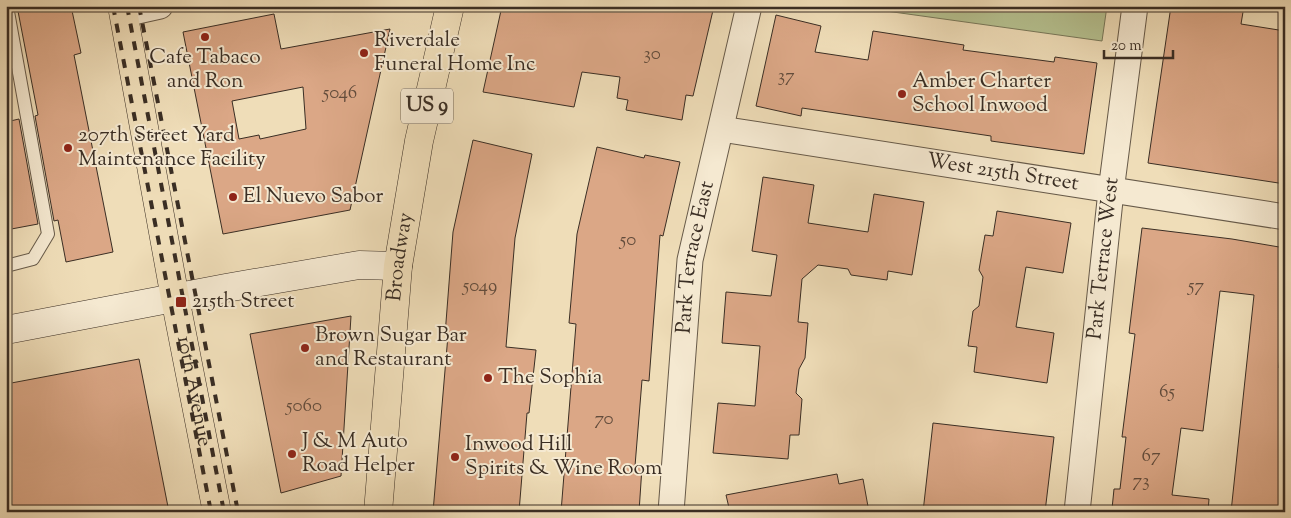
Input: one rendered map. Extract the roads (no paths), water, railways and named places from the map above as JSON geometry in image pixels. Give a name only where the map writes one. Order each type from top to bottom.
[{"type":"main road","name":"Broadway","points":[[378,512],[398,266],[419,142],[450,6]]},
{"type":"main road","name":"10th Avenue","points":[[123,10],[175,298],[218,512]]},
{"type":"street","points":[[123,10],[160,6]]},
{"type":"street","name":"Park Terrace East","points":[[672,512],[690,260],[749,6]]},
{"type":"street","name":"Park Terrace West","points":[[1076,512],[1111,191],[1135,6]]},
{"type":"street","name":"West 215th Street","points":[[721,128],[1285,217]]},
{"type":"street","points":[[6,330],[359,265],[398,266]]},
{"type":"lane","points":[[6,266],[33,259],[48,234],[8,6]]},
{"type":"railway","points":[[113,6],[211,512]]},
{"type":"railway","points":[[127,6],[224,512]]},
{"type":"railway","points":[[139,6],[238,512]]},
{"type":"place","name":"Cafe Tabaco and Ron","points":[[205,37]]},
{"type":"place","name":"Riverdale Funeral Home Inc","points":[[364,53]]},
{"type":"place","name":"Amber Charter School Inwood","points":[[902,94]]},
{"type":"place","name":"207th Street Yard Maintenance Facility","points":[[68,148]]},
{"type":"place","name":"El Nuevo Sabor","points":[[233,197]]},
{"type":"place","name":"215th Street","points":[[181,302]]},
{"type":"place","name":"Brown Sugar Bar and Restaurant","points":[[305,348]]},
{"type":"place","name":"The Sophia","points":[[488,378]]},
{"type":"place","name":"J & M Auto Road Helper","points":[[292,454]]},
{"type":"place","name":"Inwood Hill Spirits & Wine Room","points":[[455,457]]}]
